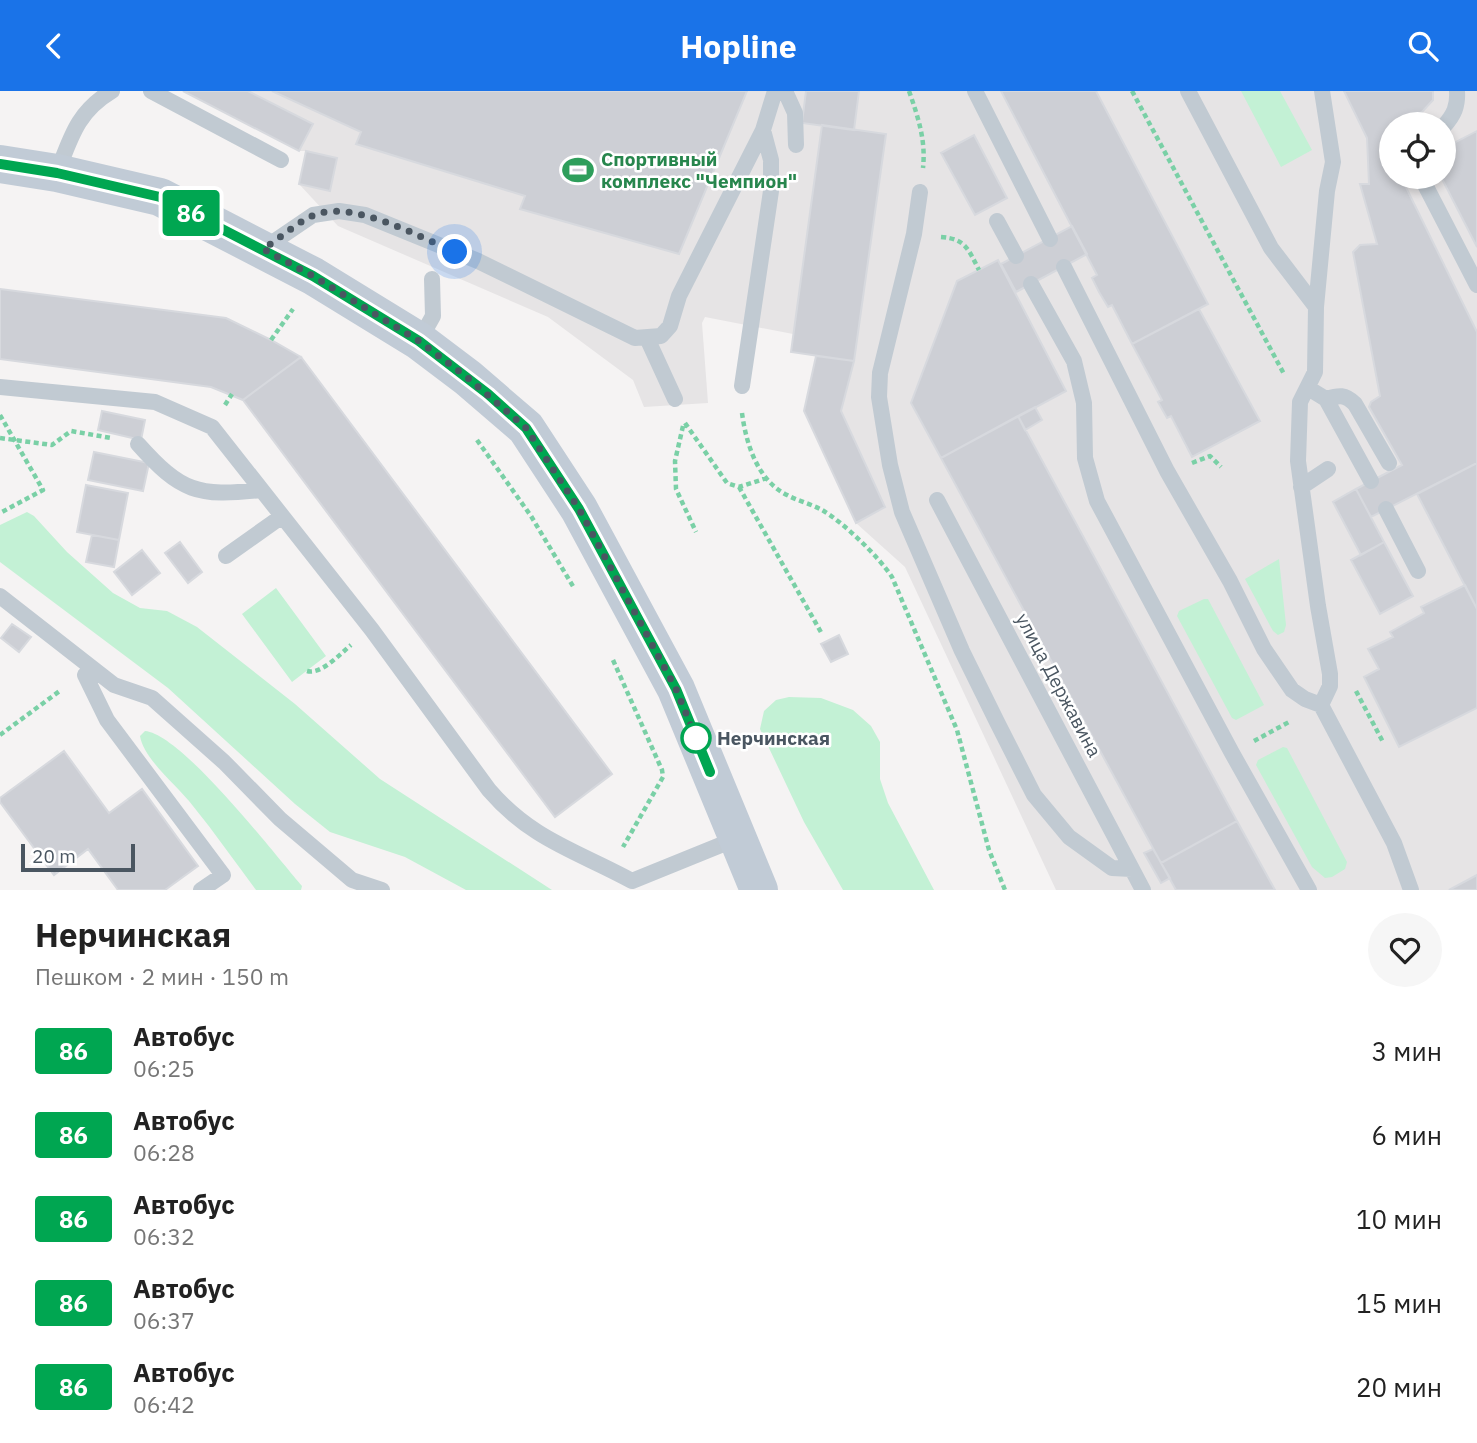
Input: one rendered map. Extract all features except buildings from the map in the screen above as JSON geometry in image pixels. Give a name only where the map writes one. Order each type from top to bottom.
[{"type":"street","points":[[0,164],[57,173],[160,197],[313,276],[419,341],[468,378],[526,428],[579,509],[676,689],[758,890]]},
{"type":"lane","points":[[57,173],[77,123],[87,110],[112,91]]},
{"type":"lane","points":[[151,91],[281,160]]},
{"type":"lane","points":[[263,249],[313,215],[340,211],[365,215],[478,261],[635,338],[661,336],[670,326],[679,296],[763,130],[775,91]]},
{"type":"lane","points":[[785,91],[795,113],[796,145]]},
{"type":"lane","points":[[975,91],[1050,239]]},
{"type":"lane","points":[[1188,91],[1271,248],[1316,307]]},
{"type":"lane","points":[[1321,705],[1330,686],[1330,674],[1298,461],[1304,395],[1315,372],[1316,307],[1327,191],[1333,162],[1322,91]]},
{"type":"lane","points":[[1454,112],[1458,104],[1457,91]]},
{"type":"lane","points":[[742,386],[771,191],[771,160],[763,130]]},
{"type":"lane","points":[[1427,189],[1477,285]]},
{"type":"lane","points":[[920,192],[914,234],[880,373],[880,397],[890,465],[902,513],[962,651],[1034,795],[1069,837],[1094,857],[1112,868],[1132,869]]},
{"type":"lane","points":[[997,221],[1016,256]]},
{"type":"lane","points":[[1064,267],[1167,471],[1230,581],[1264,649],[1292,690],[1321,705],[1394,843],[1411,890]]},
{"type":"lane","points":[[419,341],[433,316],[432,279]]},
{"type":"lane","points":[[1031,284],[1074,361],[1083,403],[1084,458],[1097,501],[1309,890]]},
{"type":"lane","points":[[647,338],[675,399]]},
{"type":"lane","points":[[0,387],[155,402],[212,427],[372,630],[506,811],[559,847],[632,881],[738,838]]},
{"type":"lane","points":[[1304,395],[1326,399],[1338,395],[1347,397],[1355,404],[1389,463]]},
{"type":"lane","points":[[1326,399],[1371,481]]},
{"type":"lane","points":[[138,444],[168,476],[193,490],[211,493],[261,490]]},
{"type":"lane","points":[[1301,488],[1328,470]]},
{"type":"lane","name":"улица Державина","points":[[937,500],[1143,890]]},
{"type":"lane","points":[[1386,509],[1418,571]]},
{"type":"lane","points":[[226,556],[281,517]]},
{"type":"lane","points":[[1,598],[89,672],[114,685],[152,698],[224,762],[346,885],[382,890]]},
{"type":"lane","points":[[89,672],[98,705],[107,720],[223,875],[201,890]]},
{"type":"path","points":[[909,91],[925,151],[920,192]]},
{"type":"path","points":[[1132,91],[1304,395]]},
{"type":"path","points":[[967,247],[979,270]]},
{"type":"path","points":[[742,386],[741,405],[745,436],[753,457],[767,478],[785,494],[822,510],[840,524],[886,567],[892,577],[957,730],[989,850],[1005,890]]},
{"type":"path","points":[[675,399],[684,422],[727,482],[739,487],[822,634]]},
{"type":"path","points":[[0,415],[43,490],[0,513]]},
{"type":"path","points":[[684,422],[675,461],[676,489],[696,531]]},
{"type":"path","points":[[0,438],[52,445],[67,431],[79,431],[138,444]]},
{"type":"path","points":[[473,436],[531,516],[580,598]]},
{"type":"path","points":[[1195,461],[1210,456],[1221,467]]},
{"type":"path","points":[[739,487],[767,478]]},
{"type":"path","points":[[307,671],[311,673],[318,670],[372,630]]},
{"type":"path","points":[[610,869],[663,777],[612,659]]},
{"type":"path","points":[[0,735],[89,672]]},
{"type":"path","points":[[1330,674],[1343,677],[1353,686],[1383,742]]},
{"type":"path","points":[[1232,753],[1321,705]]},
{"type":"shaded area","points":[[248,91],[1477,91],[1477,890],[1056,890],[905,567],[856,523],[804,411],[816,356],[791,352],[793,334],[705,317],[702,323],[708,403],[644,407],[633,380],[548,317],[338,226],[299,184],[306,151],[299,151],[313,124]]},
{"type":"green space","points":[[1241,91],[1280,91],[1312,150],[1281,167]]},
{"type":"green space","points":[[27,512],[113,593],[140,608],[167,611],[197,627],[295,704],[380,779],[552,890],[466,890],[405,857],[330,832],[295,804],[168,688],[0,562],[0,525]]},
{"type":"green space","points":[[1279,559],[1286,625],[1284,632],[1278,635],[1273,631],[1245,579]]},
{"type":"green space","points":[[276,588],[326,656],[292,682],[242,614]]},
{"type":"green space","points":[[1208,599],[1264,705],[1236,720],[1232,718],[1177,616],[1179,611]]},
{"type":"green space","points":[[789,697],[821,698],[853,710],[871,726],[880,742],[880,779],[888,803],[934,890],[843,890],[804,822],[760,729],[764,711],[776,700]]},
{"type":"green space","points":[[145,731],[161,737],[204,773],[302,886],[301,890],[256,890],[187,798],[162,773],[148,754],[140,736]]},
{"type":"green space","points":[[1283,747],[1287,748],[1347,862],[1345,869],[1332,877],[1325,878],[1312,867],[1256,765],[1258,760]]},
{"type":"bus line","name":"86","points":[[0,164],[57,173],[160,197],[313,276],[419,341],[488,394],[526,428],[579,509],[676,689],[710,772]]},
{"type":"place","name":"Спортивный комплекс \"Чемпион\"","points":[[578,170]]},
{"type":"place","name":"Нерчинская","points":[[696,738]]},
{"type":"route","points":[[455,252],[365,215],[340,211],[313,215],[263,249],[313,276],[419,341],[468,378],[526,428],[579,509],[676,689],[696,738]]}]
